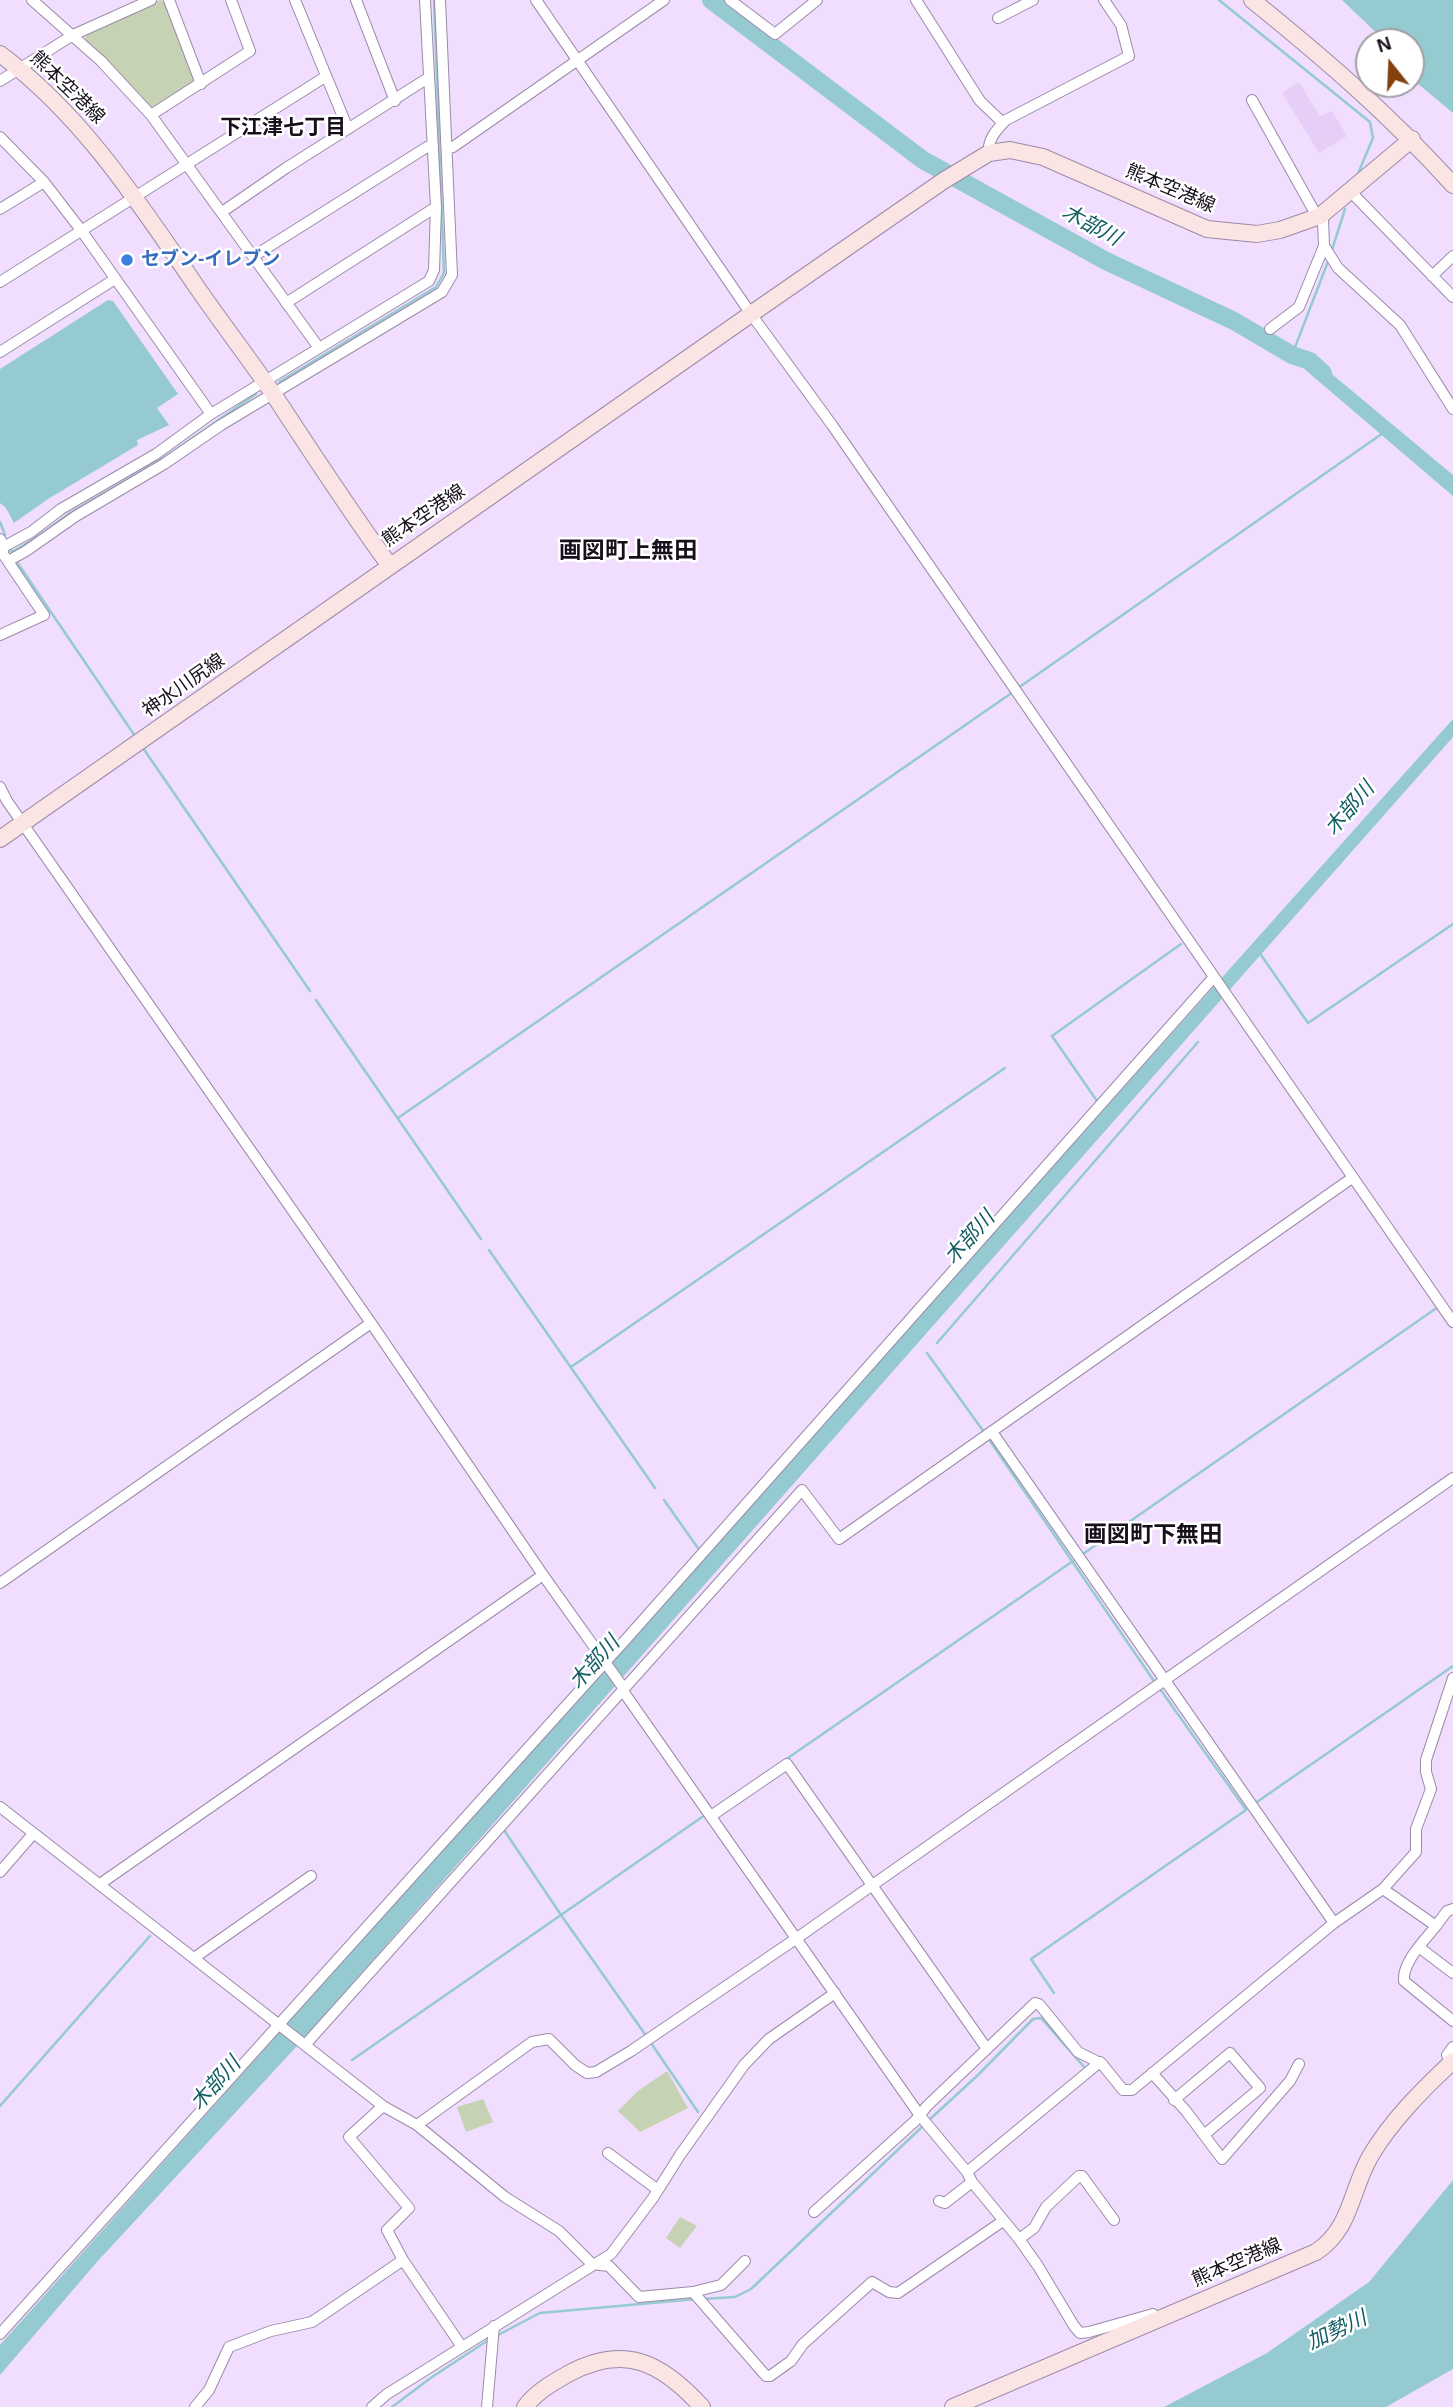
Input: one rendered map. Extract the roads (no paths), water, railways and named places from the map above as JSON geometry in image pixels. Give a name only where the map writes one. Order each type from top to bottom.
[{"type":"main road","points":[[1252,0],[1324,58],[1412,139],[1453,185]]},
{"type":"main road","name":"熊本空港線","points":[[0,54],[74,121],[135,196],[269,388],[344,503],[390,566],[943,181],[989,153],[1010,150],[1043,157],[1208,229],[1257,234],[1280,230],[1320,216],[1412,139]]},
{"type":"main road","name":"神水川尻線","points":[[0,839],[390,566]]},
{"type":"main road","name":"熊本空港線","points":[[953,2407],[1316,2252],[1332,2242],[1341,2229],[1363,2171],[1386,2133],[1452,2057]]},
{"type":"main road","points":[[525,2407],[548,2385],[574,2371],[604,2360],[627,2359],[660,2369],[702,2407]]},
{"type":"street","points":[[32,0],[101,61],[151,115],[320,348]]},
{"type":"street","points":[[0,81],[73,35],[151,0]]},
{"type":"street","points":[[169,0],[201,83]]},
{"type":"street","points":[[151,115],[250,51],[231,0]]},
{"type":"street","points":[[295,0],[348,129]]},
{"type":"street","points":[[356,0],[395,101]]},
{"type":"street","points":[[8,561],[69,520],[155,470],[221,425],[320,348],[429,281],[434,270],[436,207],[425,0]]},
{"type":"street","points":[[1,542],[7,545],[31,532],[61,509],[174,442],[211,414],[269,388],[442,292],[452,275],[440,0]]},
{"type":"street","points":[[536,0],[751,314],[832,425],[1453,1322]]},
{"type":"street","points":[[448,148],[664,0]]},
{"type":"street","points":[[730,0],[775,34],[817,0]]},
{"type":"street","points":[[916,0],[980,101],[1003,124]]},
{"type":"street","points":[[998,18],[1033,0]]},
{"type":"street","points":[[989,153],[988,145],[1003,124],[1129,56],[1121,25],[1104,0]]},
{"type":"street","points":[[0,282],[325,77]]},
{"type":"street","points":[[222,212],[428,78]]},
{"type":"street","points":[[1252,100],[1314,211],[1324,224],[1325,248],[1332,261],[1400,325],[1452,404]]},
{"type":"street","points":[[2,141],[44,182],[81,230],[211,414]]},
{"type":"street","points":[[254,256],[433,145]]},
{"type":"street","points":[[0,209],[44,182]]},
{"type":"street","points":[[1351,192],[1453,298]]},
{"type":"street","points":[[286,303],[436,207]]},
{"type":"street","points":[[1270,329],[1299,307],[1325,248]]},
{"type":"street","points":[[1432,276],[1453,256]]},
{"type":"street","points":[[0,352],[115,279]]},
{"type":"street","points":[[0,635],[44,615],[2,552],[1,542]]},
{"type":"street","points":[[0,787],[711,1816],[929,2127],[1019,2239],[1080,2333],[1154,2314],[1161,2319]]},
{"type":"street","points":[[0,2334],[605,1663],[1214,980]]},
{"type":"street","points":[[305,2045],[802,1490],[839,1539],[1352,1178]]},
{"type":"street","points":[[0,1583],[371,1323]]},
{"type":"street","points":[[992,1432],[1334,1923]]},
{"type":"street","points":[[417,2125],[532,2042],[549,2039],[587,2073],[596,2072],[649,2039],[1165,1682],[1453,1478]]},
{"type":"street","points":[[100,1884],[543,1575]]},
{"type":"street","points":[[814,2212],[921,2116],[927,2106],[1030,2007],[1039,2004],[1078,2052],[1100,2062],[1127,2091],[1334,1923],[1382,1889],[1416,1852],[1416,1829],[1431,1789],[1426,1760],[1453,1678]]},
{"type":"street","points":[[711,1816],[787,1764],[987,2049]]},
{"type":"street","points":[[0,1807],[383,2106],[417,2125],[505,2197],[559,2231],[592,2264],[609,2266],[639,2297],[699,2298],[721,2285],[745,2261]]},
{"type":"street","points":[[0,1872],[33,1834]]},
{"type":"street","points":[[194,1958],[311,1876]]},
{"type":"street","points":[[1382,1889],[1436,1926]]},
{"type":"street","points":[[1453,1909],[1447,1911],[1407,1965],[1403,1975],[1404,1981],[1453,2021]]},
{"type":"street","points":[[1420,1948],[1453,1973]]},
{"type":"street","points":[[372,2407],[387,2394],[611,2254],[744,2065],[769,2039],[835,1993]]},
{"type":"street","points":[[1174,2100],[1230,2053],[1238,2062],[1260,2088],[1204,2135]]},
{"type":"street","points":[[939,2202],[945,2203],[969,2177],[1100,2062]]},
{"type":"street","points":[[1152,2073],[1186,2111],[1222,2159],[1290,2081],[1299,2064]]},
{"type":"street","points":[[383,2106],[349,2137],[409,2208],[387,2230],[403,2260],[461,2347]]},
{"type":"street","points":[[607,2153],[658,2190]]},
{"type":"street","points":[[1019,2239],[1034,2228],[1046,2207],[1079,2176],[1092,2187],[1114,2220]]},
{"type":"street","points":[[699,2298],[766,2376],[770,2376],[790,2361],[803,2344],[872,2282],[889,2292],[898,2293],[1003,2221]]},
{"type":"street","points":[[195,2407],[209,2390],[229,2347],[271,2331],[312,2322],[403,2260]]},
{"type":"street","points":[[487,2407],[494,2326]]},
{"type":"water","points":[[1342,0],[1453,0],[1453,113],[1425,90],[1425,28],[1371,28]]},
{"type":"water","points":[[108,300],[113,301],[178,394],[157,408],[169,425],[137,440],[138,445],[48,499],[14,523],[0,503],[0,369]]},
{"type":"water","points":[[1309,355],[1453,475],[1453,496],[1302,367]]},
{"type":"water","points":[[1453,719],[1453,737],[297,2046],[96,2263],[0,2375],[0,2345]]},
{"type":"water","name":"加勢川","points":[[1453,2180],[1453,2369],[1386,2407],[1164,2407],[1267,2353],[1369,2282]]},
{"type":"waterway","points":[[279,382],[436,287],[444,273],[434,0]]},
{"type":"waterway","name":"木部川","points":[[711,0],[923,160],[1106,261],[1234,321],[1292,355],[1310,361],[1323,373]]},
{"type":"waterway","points":[[1219,0],[1370,122],[1373,138],[1357,176]]},
{"type":"waterway","points":[[1331,253],[1345,209]]},
{"type":"waterway","points":[[1292,355],[1329,259]]},
{"type":"waterway","points":[[10,549],[12,552],[70,513],[165,457],[256,394]]},
{"type":"waterway","points":[[1018,688],[1383,433]]},
{"type":"waterway","points":[[0,522],[5,535]]},
{"type":"waterway","points":[[17,562],[135,736]]},
{"type":"waterway","points":[[398,1118],[1013,692]]},
{"type":"waterway","points":[[143,748],[310,991]]},
{"type":"waterway","points":[[1259,952],[1308,1023],[1453,924]]},
{"type":"waterway","points":[[1097,1101],[1052,1036],[1181,944]]},
{"type":"waterway","points":[[316,1000],[481,1239]]},
{"type":"waterway","points":[[937,1343],[1198,1042]]},
{"type":"waterway","points":[[571,1367],[1005,1068]]},
{"type":"waterway","points":[[489,1250],[655,1488]]},
{"type":"waterway","points":[[1083,1554],[1438,1307]]},
{"type":"waterway","points":[[927,1353],[984,1432]]},
{"type":"waterway","points":[[988,1438],[1156,1684]]},
{"type":"waterway","points":[[664,1500],[700,1551]]},
{"type":"waterway","points":[[785,1760],[1073,1561]]},
{"type":"waterway","points":[[1254,1804],[1453,1666]]},
{"type":"waterway","points":[[1054,1993],[1031,1959],[1246,1810],[1160,1689]]},
{"type":"waterway","points":[[352,2060],[705,1815]]},
{"type":"waterway","points":[[504,1830],[647,2037]]},
{"type":"waterway","points":[[0,2106],[150,1936]]},
{"type":"waterway","points":[[928,2121],[1033,2019],[1041,2018],[1085,2068]]},
{"type":"waterway","points":[[651,2043],[698,2112]]},
{"type":"waterway","points":[[703,2299],[735,2297],[751,2289],[923,2126]]},
{"type":"waterway","points":[[496,2336],[540,2313],[696,2299]]},
{"type":"waterway","points":[[392,2407],[490,2339]]},
{"type":"place","name":"セブン-イレブン","points":[[127,260]]},
{"type":"district","name":"下江津七丁目","points":[[283,128]]},
{"type":"district","name":"画図町上無田","points":[[628,552]]},
{"type":"district","name":"画図町下無田","points":[[1153,1536]]}]
